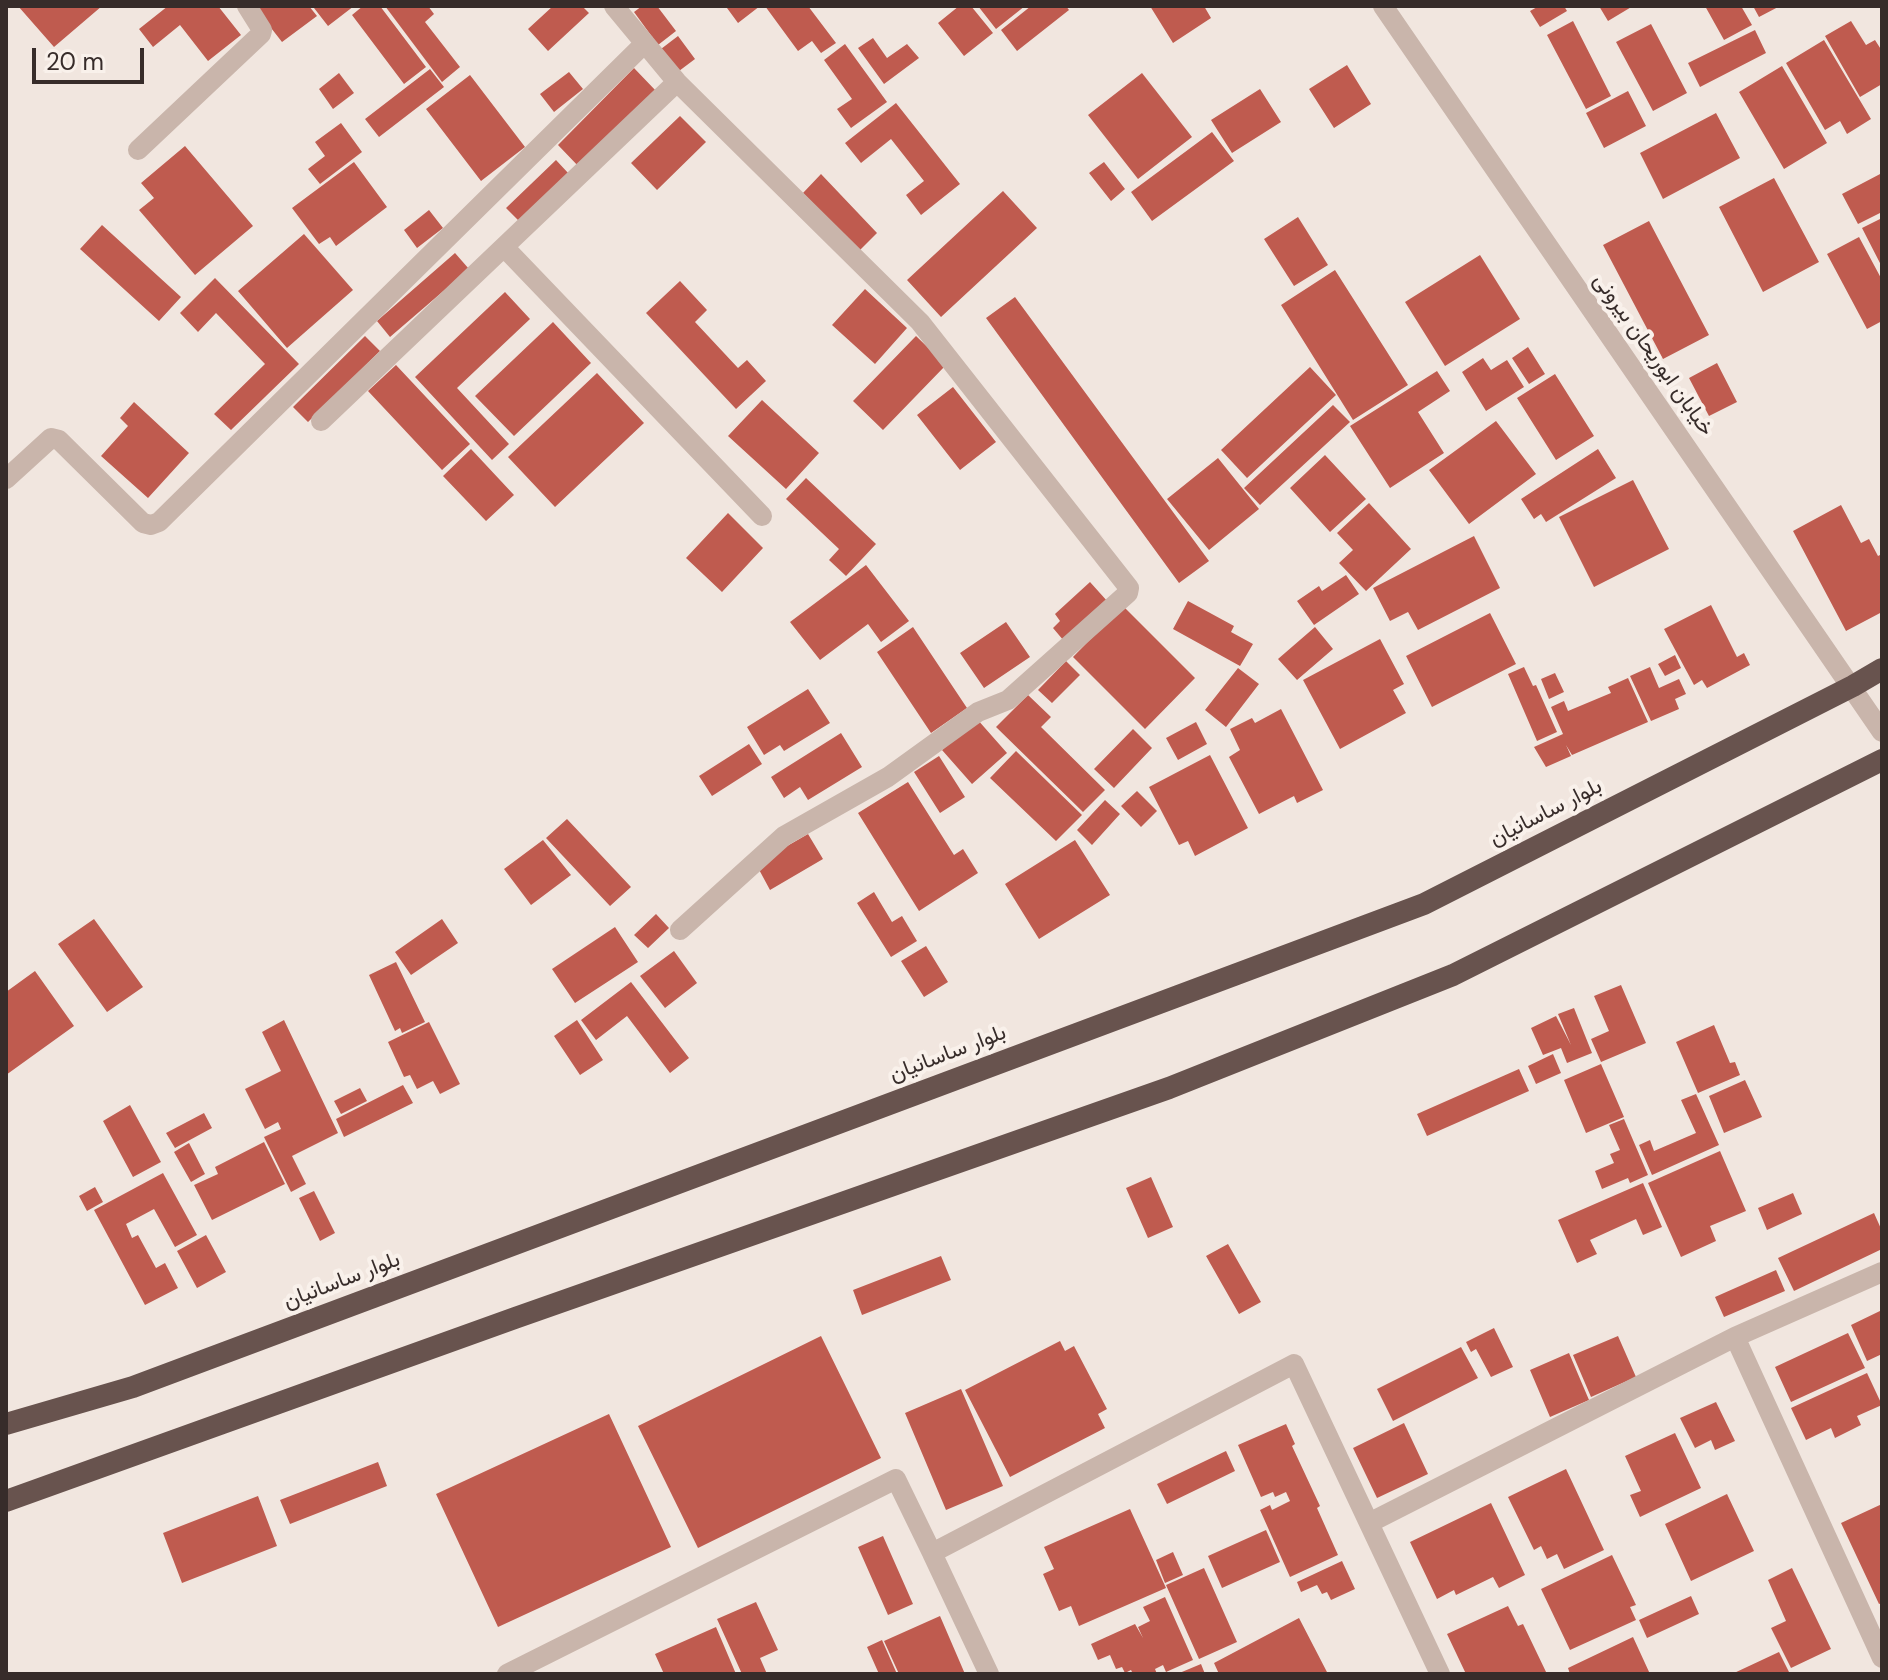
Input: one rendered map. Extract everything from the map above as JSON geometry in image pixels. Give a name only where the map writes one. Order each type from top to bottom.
[{"type":"highway","name":"بلوار ساسانیان","points":[[6,1424],[148,1381],[1424,904],[1882,669]]},
{"type":"highway","points":[[6,1501],[1169,1088],[1453,975],[1882,760]]},
{"type":"street","points":[[138,150],[261,34],[262,30],[247,6]]},
{"type":"street","points":[[614,6],[677,82],[920,322],[1129,588],[1128,593],[1008,700],[978,712],[888,777],[784,836],[680,930]]},
{"type":"street","name":"خیابان ابوریحان بیرونی","points":[[1383,6],[1882,732]]},
{"type":"street","points":[[6,479],[51,438],[59,440],[143,523],[151,525],[159,522],[645,43]]},
{"type":"street","points":[[321,421],[677,82]]},
{"type":"street","points":[[504,247],[762,516]]},
{"type":"street","points":[[1369,1523],[1735,1337],[1882,1272]]},
{"type":"street","points":[[1735,1337],[1882,1658]]},
{"type":"street","points":[[932,1553],[1294,1364],[1440,1674]]},
{"type":"street","points":[[507,1674],[896,1479],[989,1674]]},
{"type":"building","points":[[18,6],[102,6],[54,47]]},
{"type":"building","points":[[168,6],[218,6],[241,35],[208,61],[180,25],[153,47],[139,29]]},
{"type":"building","points":[[254,6],[309,6],[317,16],[282,42]]},
{"type":"building","points":[[354,6],[328,26],[314,8]]},
{"type":"building","points":[[363,6],[380,6],[426,67],[404,84],[352,15]]},
{"type":"building","points":[[385,6],[428,6],[434,14],[425,22],[460,67],[442,82]]},
{"type":"building","points":[[553,6],[582,6],[589,13],[548,51],[528,29]]},
{"type":"building","points":[[642,6],[657,6],[676,31],[658,45],[634,12]]},
{"type":"building","points":[[760,6],[738,23],[727,8]]},
{"type":"building","points":[[765,6],[808,6],[836,43],[821,53],[812,41],[798,51]]},
{"type":"building","points":[[959,6],[971,6],[993,33],[964,56],[938,23]]},
{"type":"building","points":[[978,6],[1025,6],[996,29]]},
{"type":"building","points":[[1031,6],[1066,6],[1069,10],[1017,51],[1001,30]]},
{"type":"building","points":[[1150,6],[1204,6],[1211,18],[1173,43]]},
{"type":"building","points":[[1539,6],[1564,6],[1567,11],[1540,27],[1530,11]]},
{"type":"building","points":[[1599,6],[1633,6],[1608,21]]},
{"type":"building","points":[[1705,6],[1741,6],[1752,25],[1724,40]]},
{"type":"building","points":[[1753,6],[1780,6],[1759,17]]},
{"type":"building","points":[[1573,21],[1611,96],[1586,109],[1547,35]]},
{"type":"building","points":[[1851,21],[1866,45],[1875,40],[1882,51],[1882,84],[1860,97],[1825,36]]},
{"type":"building","points":[[1651,24],[1687,93],[1653,111],[1616,42]]},
{"type":"building","points":[[1755,30],[1766,53],[1700,87],[1688,63]]},
{"type":"building","points":[[678,36],[695,59],[679,71],[661,49]]},
{"type":"building","points":[[873,38],[887,58],[907,44],[919,58],[884,84],[858,48]]},
{"type":"building","points":[[1824,40],[1871,119],[1847,134],[1840,121],[1825,130],[1786,63]]},
{"type":"building","points":[[845,44],[887,102],[851,128],[837,109],[852,99],[824,60]]},
{"type":"building","points":[[1347,65],[1371,104],[1334,128],[1309,89]]},
{"type":"building","points":[[1782,66],[1827,143],[1784,169],[1739,92]]},
{"type":"building","points":[[634,68],[657,92],[581,169],[558,145]]},
{"type":"building","points":[[430,69],[444,87],[379,137],[365,119]]},
{"type":"building","points":[[569,72],[583,89],[554,112],[540,94]]},
{"type":"building","points":[[339,73],[354,93],[333,109],[319,89]]},
{"type":"building","points":[[1142,73],[1192,137],[1138,179],[1088,115]]},
{"type":"building","points":[[470,75],[525,147],[481,181],[426,109]]},
{"type":"building","points":[[1260,89],[1281,122],[1232,153],[1211,120]]},
{"type":"building","points":[[1628,91],[1646,126],[1604,148],[1586,113]]},
{"type":"building","points":[[896,103],[960,184],[921,215],[906,195],[924,181],[891,139],[861,163],[845,143]]},
{"type":"building","points":[[1716,113],[1740,158],[1663,199],[1640,153]]},
{"type":"building","points":[[680,116],[706,142],[657,190],[631,163]]},
{"type":"building","points":[[341,123],[362,152],[320,184],[308,169],[325,156],[315,142]]},
{"type":"building","points":[[1212,132],[1234,161],[1152,221],[1131,192]]},
{"type":"building","points":[[185,146],[253,226],[195,275],[139,210],[154,198],[141,183]]},
{"type":"building","points":[[556,160],[569,174],[520,222],[506,208]]},
{"type":"building","points":[[354,162],[387,207],[336,246],[330,237],[319,244],[292,208]]},
{"type":"building","points":[[1104,162],[1125,189],[1111,201],[1089,173]]},
{"type":"building","points":[[1882,173],[1882,212],[1858,224],[1842,194]]},
{"type":"building","points":[[821,174],[877,233],[859,251],[803,193]]},
{"type":"building","points":[[1774,178],[1819,262],[1763,292],[1719,207]]},
{"type":"building","points":[[1003,191],[1037,228],[941,317],[907,280]]},
{"type":"building","points":[[429,210],[443,228],[417,248],[404,230]]},
{"type":"building","points":[[1298,217],[1328,265],[1294,286],[1264,239]]},
{"type":"building","points":[[1882,218],[1882,267],[1862,228]]},
{"type":"building","points":[[1649,221],[1709,335],[1663,359],[1603,245]]},
{"type":"building","points":[[102,225],[181,297],[159,321],[80,249]]},
{"type":"building","points":[[304,234],[353,290],[287,348],[238,291]]},
{"type":"building","points":[[1859,237],[1882,280],[1882,321],[1867,329],[1827,254]]},
{"type":"building","points":[[455,253],[469,269],[390,337],[377,321]]},
{"type":"building","points":[[1480,255],[1520,319],[1445,366],[1405,302]]},
{"type":"building","points":[[1335,270],[1408,385],[1353,420],[1281,305]]},
{"type":"building","points":[[215,278],[299,364],[231,430],[214,414],[265,364],[216,313],[198,332],[180,313]]},
{"type":"building","points":[[680,281],[707,310],[695,322],[738,368],[747,360],[766,381],[736,409],[646,313]]},
{"type":"building","points":[[865,289],[907,328],[875,364],[832,325]]},
{"type":"building","points":[[505,292],[530,319],[457,388],[509,444],[492,460],[415,377]]},
{"type":"building","points":[[1015,297],[1209,561],[1179,583],[986,318]]},
{"type":"building","points":[[553,322],[591,363],[514,436],[475,396]]},
{"type":"building","points":[[365,336],[380,351],[308,422],[293,407]]},
{"type":"building","points":[[916,336],[946,365],[883,430],[853,401]]},
{"type":"building","points":[[1528,347],[1545,374],[1529,384],[1512,358]]},
{"type":"building","points":[[1483,358],[1491,370],[1507,360],[1524,387],[1486,411],[1462,372]]},
{"type":"building","points":[[1717,363],[1737,402],[1709,416],[1689,378]]},
{"type":"building","points":[[396,365],[470,444],[442,470],[368,391]]},
{"type":"building","points":[[1310,367],[1336,395],[1247,478],[1221,450]]},
{"type":"building","points":[[1437,371],[1450,391],[1418,412],[1444,453],[1390,488],[1350,426]]},
{"type":"building","points":[[597,373],[644,423],[555,507],[508,457]]},
{"type":"building","points":[[1555,374],[1594,436],[1556,460],[1517,398]]},
{"type":"building","points":[[953,387],[996,442],[960,470],[917,415]]},
{"type":"building","points":[[762,400],[819,453],[786,489],[728,436]]},
{"type":"building","points":[[134,402],[189,453],[148,498],[101,456],[128,426],[120,418]]},
{"type":"building","points":[[1333,405],[1350,422],[1260,505],[1244,488]]},
{"type":"building","points":[[1496,421],[1536,474],[1469,524],[1429,470]]},
{"type":"building","points":[[471,449],[514,495],[486,521],[443,476]]},
{"type":"building","points":[[1598,449],[1616,478],[1546,522],[1541,514],[1534,519],[1521,499]]},
{"type":"building","points":[[1325,455],[1366,499],[1330,532],[1290,488]]},
{"type":"building","points":[[1218,458],[1259,509],[1209,550],[1167,499]]},
{"type":"building","points":[[806,478],[876,544],[846,576],[829,560],[839,549],[786,499]]},
{"type":"building","points":[[1633,480],[1669,549],[1594,587],[1559,517]]},
{"type":"building","points":[[1369,503],[1411,549],[1366,591],[1339,563],[1353,550],[1337,533]]},
{"type":"building","points":[[1841,505],[1861,543],[1869,539],[1878,556],[1882,554],[1882,612],[1846,631],[1793,531]]},
{"type":"building","points":[[728,513],[763,548],[722,592],[686,558]]},
{"type":"building","points":[[1474,536],[1500,588],[1418,630],[1408,612],[1390,621],[1373,588]]},
{"type":"building","points":[[866,565],[909,621],[881,642],[868,624],[820,660],[790,622]]},
{"type":"building","points":[[1346,575],[1359,594],[1314,625],[1297,601],[1319,586],[1322,591]]},
{"type":"building","points":[[1090,582],[1108,602],[1064,641],[1053,628],[1060,621],[1055,614]]},
{"type":"building","points":[[1188,601],[1234,626],[1231,632],[1253,644],[1240,666],[1173,629]]},
{"type":"building","points":[[1711,605],[1737,657],[1744,653],[1750,665],[1707,688],[1702,680],[1694,685],[1664,629]]},
{"type":"building","points":[[1123,606],[1195,678],[1145,729],[1073,657]]},
{"type":"building","points":[[1490,613],[1516,664],[1432,707],[1406,656]]},
{"type":"building","points":[[1006,622],[1030,657],[984,688],[960,653]]},
{"type":"building","points":[[913,627],[967,708],[931,733],[877,652]]},
{"type":"building","points":[[1315,627],[1333,649],[1297,680],[1278,659]]},
{"type":"building","points":[[1380,639],[1404,684],[1393,690],[1406,713],[1340,749],[1303,680]]},
{"type":"building","points":[[1675,655],[1681,668],[1665,676],[1658,664]]},
{"type":"building","points":[[1066,661],[1080,675],[1052,703],[1038,690]]},
{"type":"building","points":[[1524,667],[1533,686],[1536,685],[1557,732],[1537,741],[1508,674]]},
{"type":"building","points":[[1650,667],[1659,688],[1679,679],[1686,694],[1675,699],[1679,709],[1651,721],[1630,676]]},
{"type":"building","points":[[1238,668],[1259,684],[1226,727],[1205,710]]},
{"type":"building","points":[[1555,673],[1564,692],[1549,699],[1541,679]]},
{"type":"building","points":[[1628,678],[1648,722],[1572,755],[1566,745],[1571,756],[1546,767],[1534,747],[1563,734],[1551,707],[1564,701],[1568,711],[1611,693],[1608,687]]},
{"type":"building","points":[[808,689],[830,723],[784,751],[780,745],[764,755],[747,727]]},
{"type":"building","points":[[1028,695],[1051,717],[1041,727],[1105,790],[1083,812],[996,727]]},
{"type":"building","points":[[1281,709],[1323,790],[1297,803],[1294,796],[1259,814],[1229,757],[1240,750],[1230,729],[1252,718],[1255,723]]},
{"type":"building","points":[[977,719],[1007,753],[972,784],[942,750]]},
{"type":"building","points":[[1196,722],[1207,744],[1178,760],[1166,738]]},
{"type":"building","points":[[1133,729],[1152,748],[1114,788],[1094,769]]},
{"type":"building","points":[[841,733],[862,767],[808,800],[800,787],[784,798],[771,777]]},
{"type":"building","points":[[749,744],[762,764],[712,796],[699,776]]},
{"type":"building","points":[[1016,751],[1082,815],[1056,841],[990,778]]},
{"type":"building","points":[[1210,755],[1248,828],[1195,856],[1188,841],[1179,845],[1149,787]]},
{"type":"building","points":[[939,756],[965,797],[940,813],[914,772]]},
{"type":"building","points":[[908,782],[954,855],[963,849],[978,873],[919,911],[858,813]]},
{"type":"building","points":[[1137,791],[1157,811],[1141,827],[1121,806]]},
{"type":"building","points":[[1105,800],[1120,814],[1092,845],[1077,830]]},
{"type":"building","points":[[567,819],[631,887],[610,906],[546,838]]},
{"type":"building","points":[[808,834],[823,859],[770,890],[756,864]]},
{"type":"building","points":[[543,840],[571,875],[531,905],[504,869]]},
{"type":"building","points":[[1075,840],[1110,895],[1039,939],[1005,884]]},
{"type":"building","points":[[874,892],[892,922],[902,916],[917,941],[891,957],[857,903]]},
{"type":"building","points":[[656,914],[669,928],[648,948],[634,935]]},
{"type":"building","points":[[94,919],[143,987],[107,1012],[58,944]]},
{"type":"building","points":[[442,919],[458,943],[411,975],[395,952]]},
{"type":"building","points":[[615,927],[638,962],[575,1003],[552,969]]},
{"type":"building","points":[[926,946],[948,982],[924,997],[901,961]]},
{"type":"building","points":[[674,951],[697,983],[665,1008],[640,976]]},
{"type":"building","points":[[396,962],[425,1022],[402,1033],[400,1028],[395,1031],[369,975]]},
{"type":"building","points":[[35,971],[74,1026],[6,1075],[6,992]]},
{"type":"building","points":[[631,982],[689,1058],[670,1073],[627,1016],[596,1040],[581,1020]]},
{"type":"building","points":[[1621,985],[1646,1043],[1601,1062],[1591,1039],[1609,1031],[1594,996]]},
{"type":"building","points":[[1574,1008],[1592,1053],[1567,1063],[1561,1048],[1543,1055],[1531,1028],[1556,1016],[1571,1045],[1558,1014]]},
{"type":"building","points":[[284,1020],[338,1133],[292,1156],[306,1184],[291,1192],[264,1137],[281,1129],[278,1122],[265,1129],[245,1089],[281,1071],[262,1032]]},
{"type":"building","points":[[577,1020],[603,1060],[580,1075],[554,1036]]},
{"type":"building","points":[[429,1022],[460,1084],[440,1094],[433,1081],[417,1089],[410,1075],[404,1077],[388,1042]]},
{"type":"building","points":[[1714,1025],[1730,1063],[1735,1062],[1740,1075],[1698,1093],[1676,1042]]},
{"type":"building","points":[[1553,1054],[1561,1073],[1536,1084],[1528,1066]]},
{"type":"building","points":[[1601,1064],[1624,1117],[1586,1133],[1564,1080]]},
{"type":"building","points":[[1519,1069],[1529,1091],[1427,1136],[1417,1114]]},
{"type":"building","points":[[1745,1080],[1762,1117],[1724,1133],[1709,1096]]},
{"type":"building","points":[[403,1085],[413,1103],[344,1137],[336,1119]]},
{"type":"building","points":[[360,1088],[367,1101],[341,1114],[334,1101]]},
{"type":"building","points":[[1696,1094],[1719,1145],[1652,1175],[1639,1145],[1650,1140],[1654,1151],[1696,1133],[1681,1100]]},
{"type":"building","points":[[130,1105],[161,1162],[133,1177],[103,1121]]},
{"type":"building","points":[[204,1113],[212,1128],[175,1148],[166,1133]]},
{"type":"building","points":[[1624,1119],[1648,1175],[1630,1183],[1628,1178],[1602,1189],[1595,1171],[1614,1163],[1610,1154],[1620,1150],[1609,1125]]},
{"type":"building","points":[[264,1142],[285,1184],[212,1220],[194,1185],[218,1174],[215,1167]]},
{"type":"building","points":[[189,1143],[205,1174],[191,1182],[174,1152]]},
{"type":"building","points":[[1720,1151],[1746,1211],[1710,1226],[1716,1241],[1681,1257],[1648,1183]]},
{"type":"building","points":[[163,1173],[197,1235],[175,1247],[154,1209],[126,1224],[132,1238],[138,1235],[156,1268],[165,1263],[178,1288],[145,1305],[94,1210]]},
{"type":"building","points":[[1151,1177],[1173,1227],[1148,1238],[1126,1188]]},
{"type":"building","points":[[1643,1183],[1662,1227],[1643,1235],[1636,1219],[1590,1240],[1597,1254],[1577,1263],[1558,1220]]},
{"type":"building","points":[[95,1187],[103,1202],[87,1211],[79,1196]]},
{"type":"building","points":[[314,1191],[335,1233],[320,1241],[299,1198]]},
{"type":"building","points":[[1793,1193],[1802,1214],[1767,1230],[1758,1208]]},
{"type":"building","points":[[1874,1213],[1882,1231],[1882,1249],[1794,1291],[1778,1258]]},
{"type":"building","points":[[206,1235],[226,1272],[197,1288],[177,1251]]},
{"type":"building","points":[[1228,1244],[1261,1302],[1239,1314],[1206,1256]]},
{"type":"building","points":[[941,1256],[951,1280],[862,1315],[853,1290]]},
{"type":"building","points":[[1776,1270],[1785,1291],[1724,1317],[1715,1297]]},
{"type":"building","points":[[1882,1310],[1882,1354],[1867,1361],[1851,1325]]},
{"type":"building","points":[[1494,1328],[1513,1367],[1491,1377],[1476,1349],[1471,1352],[1466,1342]]},
{"type":"building","points":[[1848,1333],[1865,1368],[1791,1402],[1775,1367]]},
{"type":"building","points":[[821,1336],[881,1458],[698,1548],[638,1426]]},
{"type":"building","points":[[1618,1336],[1636,1377],[1591,1397],[1573,1355]]},
{"type":"building","points":[[1060,1341],[1065,1351],[1074,1346],[1107,1409],[1098,1414],[1105,1428],[1010,1477],[965,1390]]},
{"type":"building","points":[[1461,1347],[1478,1378],[1393,1421],[1377,1389]]},
{"type":"building","points":[[1569,1353],[1589,1400],[1550,1417],[1530,1370]]},
{"type":"building","points":[[1867,1373],[1882,1405],[1857,1416],[1861,1425],[1835,1438],[1831,1428],[1806,1440],[1791,1408]]},
{"type":"building","points":[[961,1389],[1003,1486],[946,1510],[905,1413]]},
{"type":"building","points":[[1716,1402],[1735,1441],[1715,1450],[1711,1440],[1695,1448],[1680,1418]]},
{"type":"building","points":[[609,1414],[671,1547],[498,1627],[436,1494]]},
{"type":"building","points":[[1404,1423],[1428,1474],[1377,1498],[1353,1448]]},
{"type":"building","points":[[1286,1424],[1295,1444],[1292,1446],[1320,1506],[1317,1508],[1338,1555],[1290,1577],[1260,1510],[1270,1505],[1272,1510],[1290,1501],[1286,1492],[1275,1497],[1273,1492],[1261,1497],[1238,1445]]},
{"type":"building","points":[[1675,1433],[1701,1488],[1640,1517],[1630,1495],[1641,1491],[1625,1456]]},
{"type":"building","points":[[1226,1451],[1235,1471],[1167,1504],[1157,1484]]},
{"type":"building","points":[[378,1462],[387,1486],[290,1524],[280,1500]]},
{"type":"building","points":[[1566,1469],[1604,1550],[1564,1569],[1557,1554],[1547,1559],[1541,1546],[1534,1550],[1508,1497]]},
{"type":"building","points":[[1727,1494],[1754,1551],[1691,1581],[1665,1524]]},
{"type":"building","points":[[258,1496],[277,1546],[182,1583],[163,1533]]},
{"type":"building","points":[[1491,1503],[1525,1575],[1499,1588],[1493,1577],[1456,1595],[1454,1590],[1437,1599],[1410,1542]]},
{"type":"building","points":[[1882,1504],[1882,1603],[1879,1604],[1841,1523]]},
{"type":"building","points":[[1130,1509],[1166,1588],[1079,1626],[1071,1606],[1059,1611],[1043,1574],[1054,1569],[1044,1547]]},
{"type":"building","points":[[1266,1530],[1280,1562],[1222,1588],[1208,1556]]},
{"type":"building","points":[[883,1536],[913,1604],[888,1615],[858,1547]]},
{"type":"building","points":[[1173,1552],[1183,1575],[1165,1583],[1156,1560]]},
{"type":"building","points":[[1612,1555],[1636,1605],[1630,1607],[1636,1620],[1570,1650],[1541,1589]]},
{"type":"building","points":[[1342,1561],[1355,1589],[1331,1600],[1327,1592],[1322,1594],[1317,1585],[1301,1592],[1297,1582]]},
{"type":"building","points":[[1204,1568],[1237,1642],[1199,1659],[1166,1585]]},
{"type":"building","points":[[1792,1568],[1831,1649],[1791,1668],[1771,1628],[1786,1621],[1768,1580]]},
{"type":"building","points":[[1691,1596],[1699,1614],[1647,1638],[1639,1620]]},
{"type":"building","points":[[1165,1597],[1193,1660],[1166,1672],[1163,1665],[1155,1669],[1157,1674],[1133,1674],[1131,1670],[1125,1673],[1122,1667],[1116,1669],[1110,1655],[1098,1660],[1091,1644],[1135,1624],[1143,1638],[1138,1627],[1150,1621],[1143,1607]]},
{"type":"building","points":[[756,1602],[778,1650],[760,1658],[767,1674],[742,1674],[717,1619]]},
{"type":"building","points":[[1508,1606],[1518,1626],[1523,1624],[1547,1674],[1466,1674],[1447,1634]]},
{"type":"building","points":[[940,1616],[965,1674],[899,1674],[884,1641]]},
{"type":"building","points":[[1299,1618],[1328,1674],[1219,1674],[1214,1663]]},
{"type":"building","points":[[716,1627],[736,1674],[664,1674],[655,1654]]},
{"type":"building","points":[[1633,1637],[1650,1674],[1570,1674],[1568,1668]]},
{"type":"building","points":[[882,1640],[897,1674],[879,1674],[867,1647]]},
{"type":"building","points":[[1779,1652],[1790,1674],[1732,1674]]},
{"type":"building","points":[[1201,1664],[1205,1674],[1177,1674]]}]
